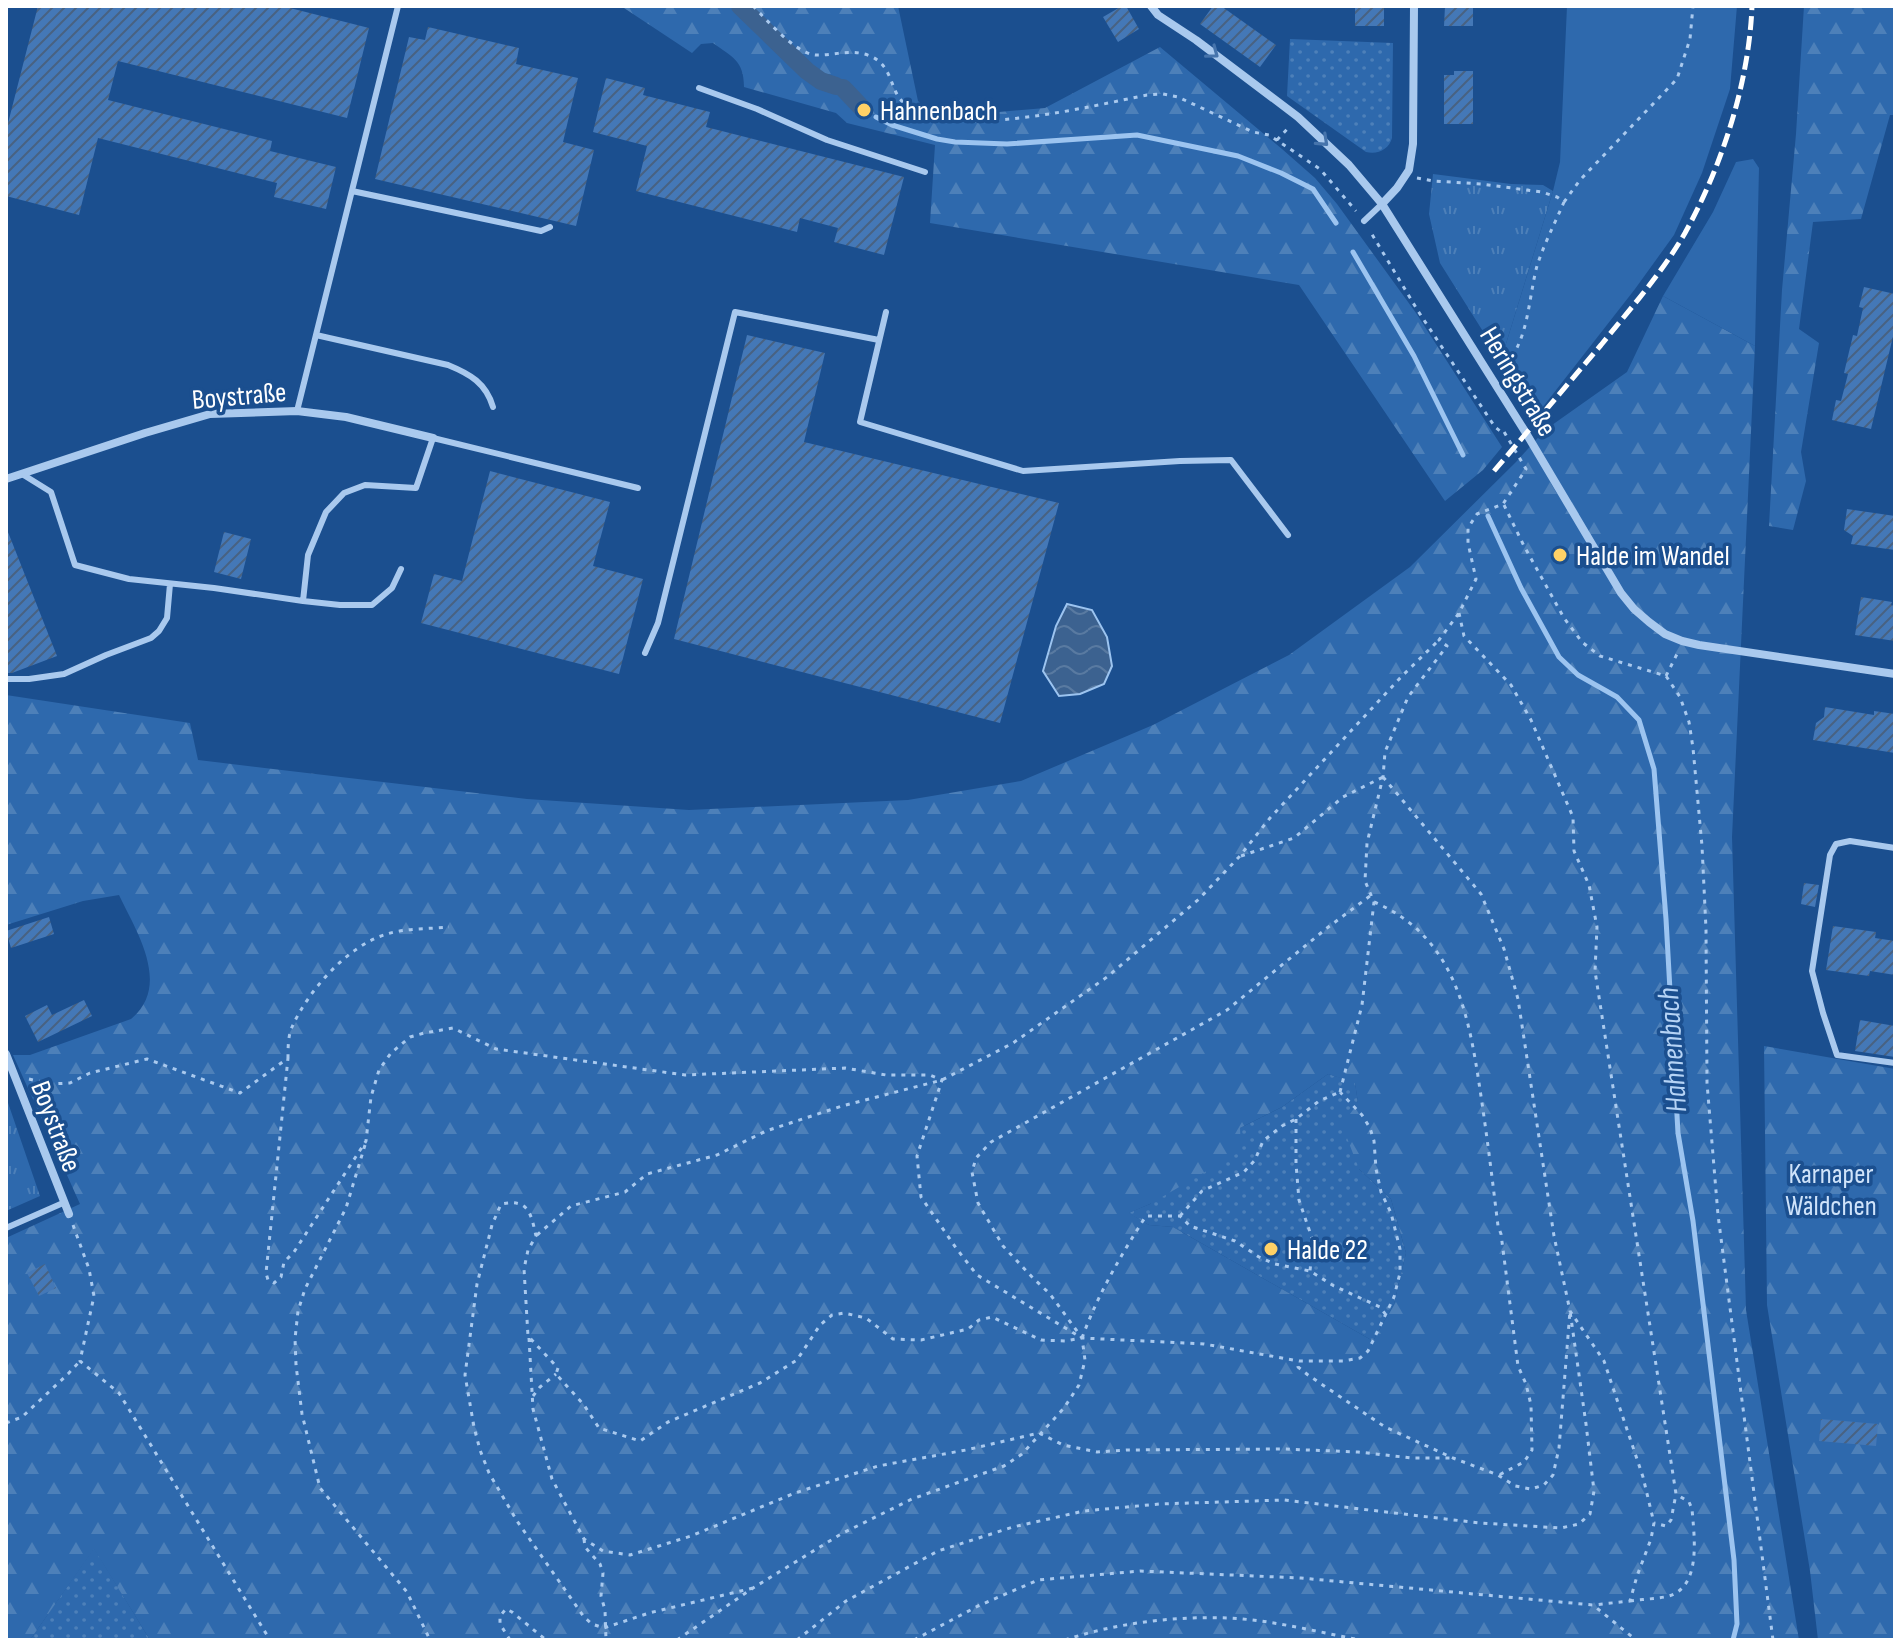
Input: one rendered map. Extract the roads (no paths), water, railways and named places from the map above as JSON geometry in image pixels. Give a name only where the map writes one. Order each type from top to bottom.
[{"type":"street","name":"Heringstraße","points":[[1151,6],[1158,15],[1298,117],[1349,165],[1382,204],[1621,593],[1634,609],[1665,634],[1699,645],[1895,674]]},
{"type":"street","points":[[1382,204],[1409,170],[1413,144],[1414,6]]},
{"type":"street","name":"Boystraße","points":[[6,479],[210,414],[297,411],[346,417],[433,438]]},
{"type":"street","name":"Boystraße","points":[[6,1054],[69,1214]]},
{"type":"lane","points":[[297,411],[398,6]]},
{"type":"lane","points":[[699,88],[827,140],[925,172]]},
{"type":"lane","points":[[352,191],[541,231],[550,227]]},
{"type":"lane","points":[[1364,221],[1382,204]]},
{"type":"lane","points":[[645,653],[658,623],[735,312],[879,340]]},
{"type":"lane","points":[[886,312],[860,422],[1023,471],[1231,460],[1288,535]]},
{"type":"lane","points":[[316,335],[448,365],[481,383],[493,407]]},
{"type":"lane","points":[[303,601],[308,555],[326,512],[344,493],[365,485],[416,488],[433,438],[638,488]]},
{"type":"lane","points":[[22,474],[51,492],[75,565],[129,579],[340,605],[372,605],[392,588],[401,569]]},
{"type":"lane","points":[[6,679],[64,674],[151,638],[167,618],[170,584]]},
{"type":"lane","points":[[1895,848],[1850,841],[1836,844],[1830,855],[1812,971],[1837,1055],[1895,1063]]},
{"type":"lane","points":[[6,1228],[63,1203]]},
{"type":"water","points":[[1067,604],[1092,610],[1107,637],[1112,666],[1104,684],[1080,694],[1059,696],[1043,671],[1056,626]]},
{"type":"waterway","name":"Hahnenbach","points":[[740,6],[807,71],[821,81],[836,86]]},
{"type":"waterway","name":"Hahnenbach","points":[[843,88],[861,107]]},
{"type":"waterway","name":"Hahnenbach","points":[[876,117],[892,125],[955,142],[1007,144],[1137,135],[1238,156],[1313,189],[1336,223]]},
{"type":"waterway","name":"Hahnenbach","points":[[1353,252],[1414,356],[1463,455]]},
{"type":"waterway","name":"Hahnenbach","points":[[1488,516],[1521,588],[1559,657],[1578,675],[1617,697],[1639,720],[1654,769],[1678,1133],[1693,1221],[1734,1560],[1737,1624],[1733,1640]]},
{"type":"railway","points":[[1494,471],[1634,304],[1685,233],[1711,180],[1731,123],[1745,65],[1752,6]]},
{"type":"place","name":"Hahnenbach","points":[[864,110]]},
{"type":"place","name":"Halde im Wandel","points":[[1560,555]]},
{"type":"place","name":"Halde 22","points":[[1271,1249]]},
{"type":"park label","name":"Karnaper Wäldchen","points":[[1831,1189]]}]
